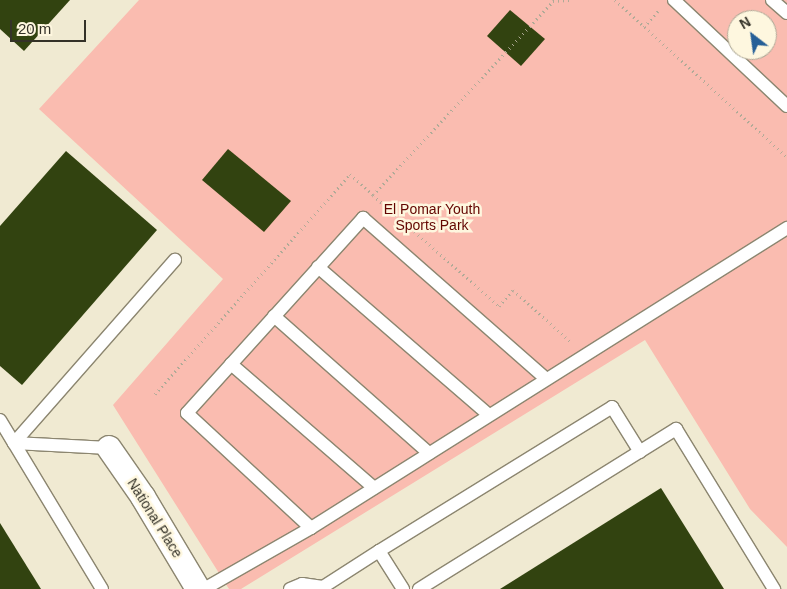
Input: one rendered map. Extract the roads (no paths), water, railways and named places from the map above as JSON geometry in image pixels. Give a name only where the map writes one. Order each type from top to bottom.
[{"type":"street","name":"National Place","points":[[109,448],[143,497],[198,589]]},
{"type":"lane","points":[[674,0],[787,106]]},
{"type":"lane","points":[[772,0],[787,13]]},
{"type":"lane","points":[[311,528],[187,413],[363,218],[545,378]]},
{"type":"lane","points":[[204,589],[311,528],[545,378],[787,228]]},
{"type":"lane","points":[[14,443],[175,260]]},
{"type":"lane","points":[[318,267],[488,414]]},
{"type":"lane","points":[[274,316],[429,452]]},
{"type":"lane","points":[[231,364],[374,488]]},
{"type":"lane","points":[[290,589],[302,584],[323,587],[612,407],[640,452]]},
{"type":"lane","points":[[0,420],[102,589]]},
{"type":"lane","points":[[420,589],[676,429],[774,589]]},
{"type":"lane","points":[[14,443],[109,448]]},
{"type":"lane","points":[[380,551],[404,589]]},
{"type":"park label","name":"El Pomar Youth Sports Park","points":[[432,217]]}]
